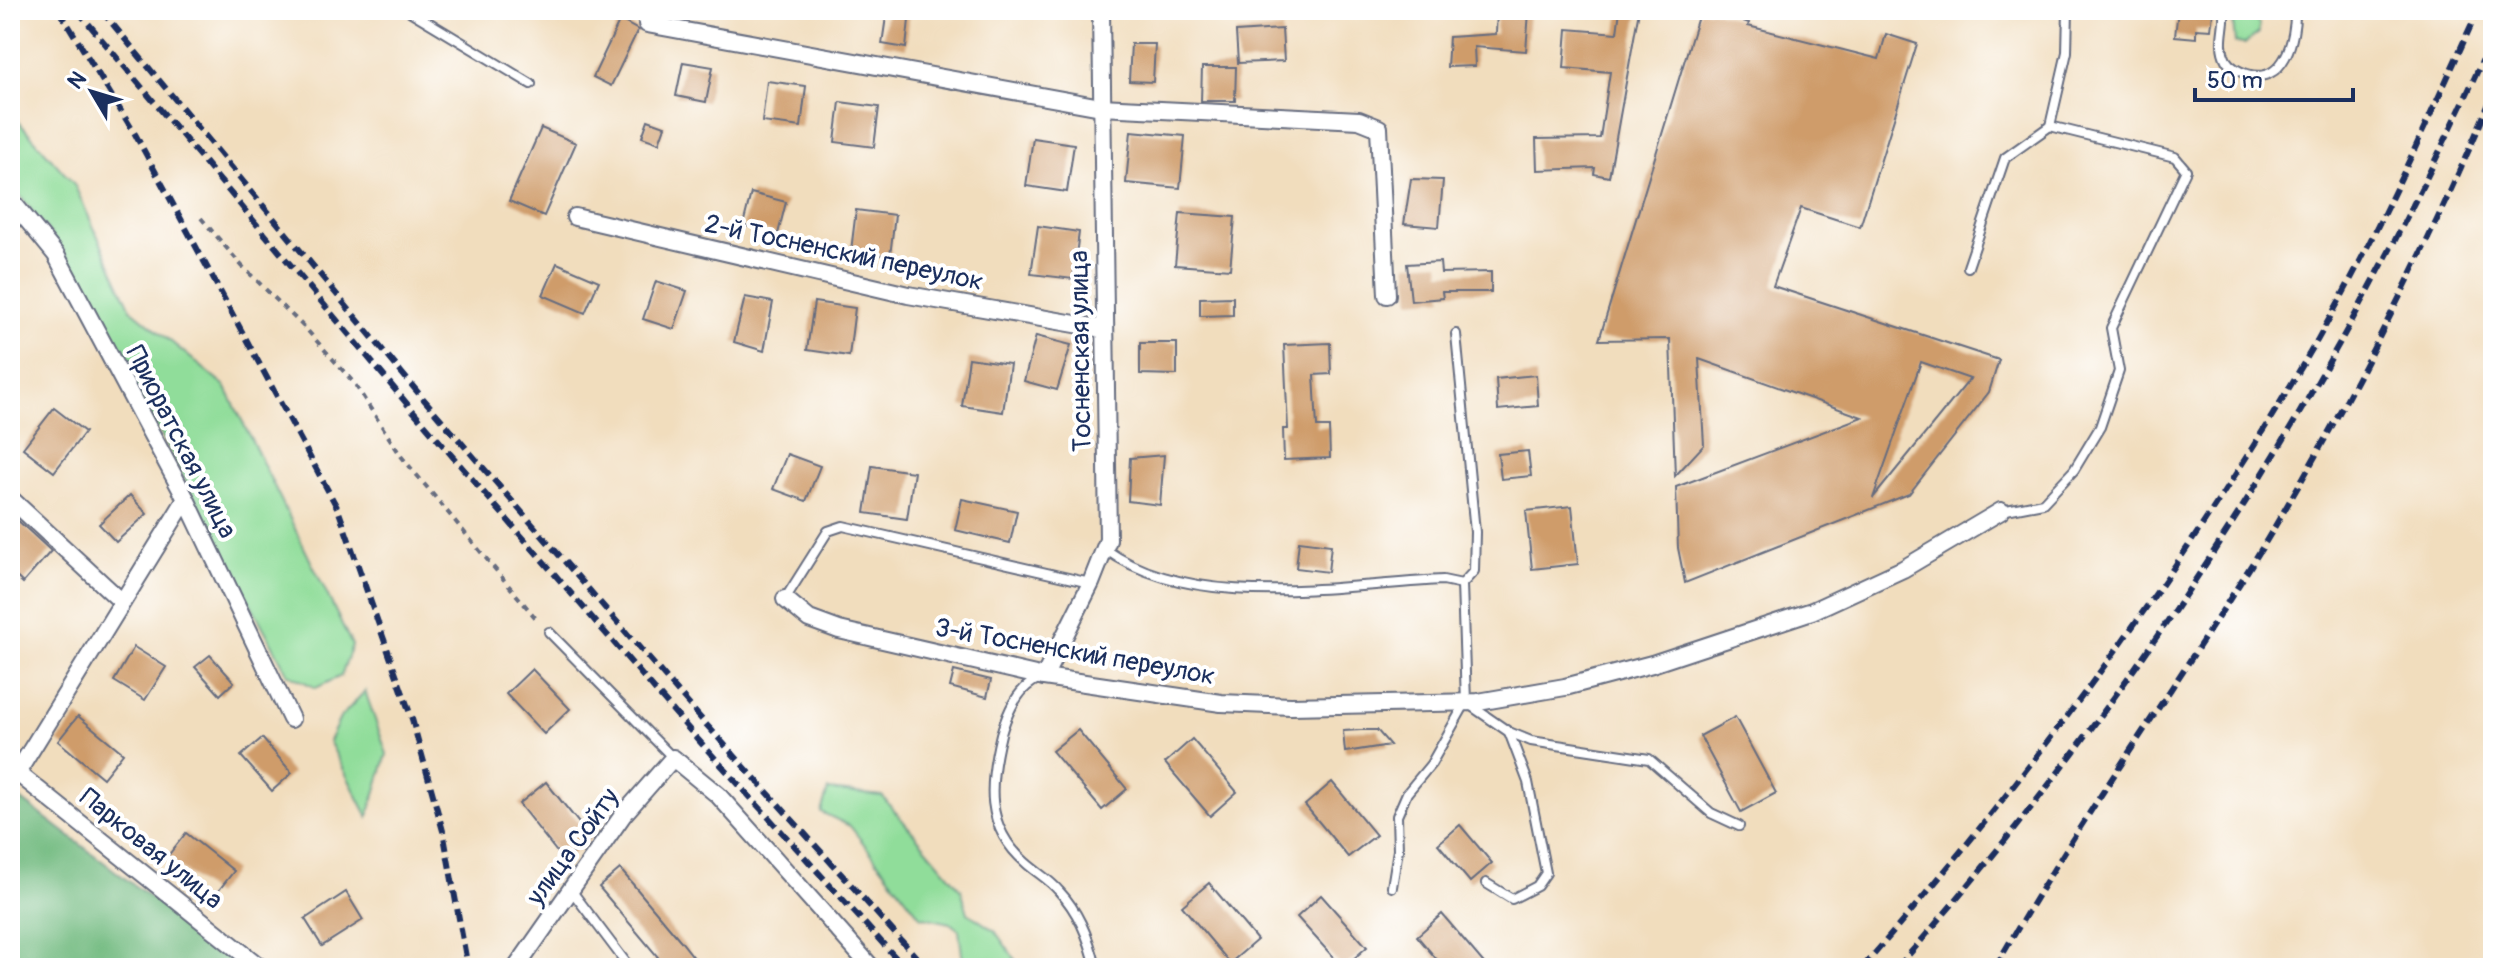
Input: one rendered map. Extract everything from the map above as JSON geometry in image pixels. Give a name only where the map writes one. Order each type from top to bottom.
[{"type":"street","name":"Тосненская улица","points":[[1044,677],[1091,583],[1108,540],[1101,10]]},
{"type":"street","points":[[647,24],[1101,107],[1359,120],[1379,128],[1387,295]]},
{"type":"street","name":"Приоратская улица","points":[[10,199],[56,255],[186,499],[291,719]]},
{"type":"street","name":"2-й Тосненский переулок","points":[[575,217],[908,295],[1104,329]]},
{"type":"street","points":[[10,498],[122,602]]},
{"type":"street","points":[[14,770],[186,499]]},
{"type":"street","name":"3-й Тосненский переулок","points":[[785,599],[809,619],[839,630],[1044,677],[1221,703],[1291,706],[1466,702],[1565,687],[1652,664],[1812,611],[1903,569],[2001,511]]},
{"type":"street","points":[[673,758],[718,795],[872,968]]},
{"type":"street","name":"улица Сойту","points":[[516,968],[623,815],[673,758]]},
{"type":"street","name":"Парковая улица","points":[[14,770],[261,968]]},
{"type":"lane","points":[[408,10],[531,84]]},
{"type":"lane","points":[[1968,267],[2005,158],[2050,126],[2067,52],[2068,10]]},
{"type":"lane","points":[[2224,10],[2221,38],[2226,62],[2240,72],[2256,77],[2275,71],[2289,52],[2296,30],[2295,10]]},
{"type":"lane","points":[[2001,511],[2043,503],[2074,470],[2100,427],[2119,371],[2111,328],[2186,170],[2175,157],[2050,126]]},
{"type":"lane","points":[[1392,887],[1398,850],[1397,816],[1407,793],[1431,764],[1466,702],[1462,584],[1474,571],[1475,532],[1456,334]]},
{"type":"lane","points":[[785,599],[828,531],[843,526],[1091,583]]},
{"type":"lane","points":[[1105,548],[1145,572],[1257,590],[1299,592],[1443,580],[1462,584]]},
{"type":"lane","points":[[549,632],[673,758]]},
{"type":"lane","points":[[1044,677],[1031,682],[1006,715],[994,765],[991,798],[995,821],[1014,852],[1050,881],[1070,904],[1082,926],[1096,968]]},
{"type":"lane","points":[[1466,702],[1509,732],[1560,747],[1649,759],[1711,813],[1739,826]]},
{"type":"lane","points":[[1486,883],[1512,899],[1537,886],[1546,873],[1528,782],[1509,732]]},
{"type":"lane","points":[[571,889],[630,968]]},
{"type":"path","points":[[201,218],[354,383],[401,456],[549,632]]},
{"type":"green space","points":[[2252,17],[2259,24],[2259,33],[2244,44],[2235,43],[2233,22]]},
{"type":"green space","points":[[10,112],[74,184],[131,309],[225,386],[352,645],[341,676],[316,688],[288,674],[63,250],[10,183]]},
{"type":"green space","points":[[365,691],[387,754],[368,817],[329,741],[340,718]]},
{"type":"green space","points":[[828,790],[882,796],[961,889],[968,913],[995,931],[1021,968],[968,968],[963,962],[959,930],[950,923],[920,916],[850,826],[821,812]]},
{"type":"green space","points":[[10,791],[243,968],[10,968]]},
{"type":"building","points":[[887,10],[910,10],[906,48],[882,44]]},
{"type":"building","points":[[1497,10],[1529,12],[1526,51],[1474,47],[1475,66],[1447,67],[1449,37],[1496,34]]},
{"type":"building","points":[[1620,10],[1639,10],[1609,177],[1594,174],[1595,168],[1537,170],[1536,139],[1600,138],[1610,72],[1564,68],[1567,29],[1617,33]]},
{"type":"building","points":[[1700,10],[1711,10],[1749,23],[1748,26],[1879,59],[1886,34],[1917,44],[1860,227],[1801,208],[1773,286],[1999,360],[1989,392],[1909,494],[1685,583],[1678,548],[1676,487],[1862,417],[1699,359],[1704,445],[1675,476],[1670,339],[1599,340]],"holes":[[[1921,362],[1970,379],[1873,498]]]},
{"type":"building","points":[[2178,10],[2213,12],[2211,30],[2196,29],[2196,38],[2175,36]]},
{"type":"building","points":[[620,20],[638,30],[611,86],[593,77]]},
{"type":"building","points":[[1282,29],[1284,61],[1238,63],[1236,32]]},
{"type":"building","points":[[1131,44],[1155,44],[1153,82],[1129,81]]},
{"type":"building","points":[[683,62],[713,67],[706,102],[676,96]]},
{"type":"building","points":[[1202,67],[1236,67],[1235,101],[1201,101]]},
{"type":"building","points":[[767,81],[806,86],[801,127],[762,122]]},
{"type":"building","points":[[840,102],[879,107],[874,147],[835,142]]},
{"type":"building","points":[[648,120],[665,126],[659,143],[642,137]]},
{"type":"building","points":[[541,128],[576,143],[544,216],[509,201]]},
{"type":"building","points":[[1131,131],[1185,136],[1180,188],[1126,183]]},
{"type":"building","points":[[1033,138],[1074,144],[1067,192],[1026,186]]},
{"type":"building","points":[[1411,179],[1443,180],[1439,227],[1404,224]]},
{"type":"building","points":[[751,193],[786,202],[778,234],[743,225]]},
{"type":"building","points":[[856,210],[895,215],[890,256],[851,251]]},
{"type":"building","points":[[1180,213],[1235,217],[1230,269],[1175,265]]},
{"type":"building","points":[[1038,226],[1079,232],[1073,279],[1031,274]]},
{"type":"building","points":[[1440,262],[1441,273],[1491,272],[1491,292],[1442,292],[1443,298],[1411,301],[1407,264]]},
{"type":"building","points":[[557,263],[599,281],[585,313],[543,295]]},
{"type":"building","points":[[656,281],[687,291],[674,329],[643,319]]},
{"type":"building","points":[[745,297],[773,302],[764,351],[734,342]]},
{"type":"building","points":[[1233,297],[1233,315],[1200,316],[1200,298]]},
{"type":"building","points":[[814,302],[855,308],[849,356],[807,350]]},
{"type":"building","points":[[1036,336],[1071,345],[1057,390],[1024,381]]},
{"type":"building","points":[[1140,343],[1177,343],[1177,375],[1140,374]]},
{"type":"building","points":[[1330,343],[1331,374],[1314,375],[1317,427],[1329,427],[1330,458],[1284,460],[1283,429],[1288,429],[1284,345]]},
{"type":"building","points":[[969,358],[1010,364],[1003,412],[962,406]]},
{"type":"building","points":[[1536,375],[1538,406],[1498,410],[1496,379]]},
{"type":"building","points":[[54,408],[85,432],[54,472],[23,448]]},
{"type":"building","points":[[1528,451],[1531,476],[1501,479],[1498,454]]},
{"type":"building","points":[[787,454],[820,466],[806,501],[773,489]]},
{"type":"building","points":[[1164,455],[1160,505],[1128,501],[1130,458]]},
{"type":"building","points":[[872,466],[914,472],[907,519],[865,513]]},
{"type":"building","points":[[130,495],[147,514],[116,542],[99,524]]},
{"type":"building","points":[[962,499],[1017,511],[1010,543],[955,530]]},
{"type":"building","points":[[1572,506],[1578,564],[1532,569],[1526,511]]},
{"type":"building","points":[[14,517],[51,551],[23,583],[10,571],[10,522]]},
{"type":"building","points":[[1299,541],[1331,545],[1328,572],[1296,568]]},
{"type":"building","points":[[134,647],[166,667],[145,700],[114,681]]},
{"type":"building","points":[[210,655],[234,682],[220,695],[195,667]]},
{"type":"building","points":[[532,669],[570,709],[544,734],[506,694]]},
{"type":"building","points":[[954,671],[991,680],[987,697],[950,687]]},
{"type":"building","points":[[78,716],[123,753],[103,778],[58,741]]},
{"type":"building","points":[[1735,717],[1776,793],[1741,812],[1700,736]]},
{"type":"building","points":[[1078,730],[1127,789],[1102,810],[1052,751]]},
{"type":"building","points":[[1377,730],[1390,745],[1345,752],[1343,731]]},
{"type":"building","points":[[262,738],[292,773],[272,791],[241,756]]},
{"type":"building","points":[[1192,739],[1237,792],[1210,816],[1165,763]]},
{"type":"building","points":[[546,782],[591,838],[564,861],[519,804]]},
{"type":"building","points":[[1332,782],[1376,835],[1348,857],[1305,805]]},
{"type":"building","points":[[1460,825],[1492,863],[1470,882],[1438,844]]},
{"type":"building","points":[[186,833],[234,871],[215,895],[167,857]]},
{"type":"building","points":[[620,869],[702,968],[644,968],[658,957],[599,887]]},
{"type":"building","points":[[1209,883],[1257,940],[1230,963],[1182,906]]},
{"type":"building","points":[[346,892],[363,920],[322,946],[305,919]]},
{"type":"building","points":[[1321,895],[1367,947],[1343,968],[1297,917]]},
{"type":"building","points":[[1442,914],[1488,968],[1444,968],[1417,936]]},
{"type":"railway","points":[[59,10],[135,134],[338,509],[412,719],[443,831],[468,968]]},
{"type":"railway","points":[[77,10],[408,405],[693,734],[905,968]]},
{"type":"railway","points":[[101,10],[420,395],[704,722],[926,968]]},
{"type":"railway","points":[[1862,968],[2047,742],[2106,664],[2217,503],[2341,297],[2402,175],[2478,10]]},
{"type":"railway","points":[[1897,968],[1987,862],[2073,753],[2154,641],[2231,525],[2303,407],[2370,286],[2434,163],[2493,37]]},
{"type":"railway","points":[[1995,968],[2059,860],[2297,489],[2415,266],[2493,94]]}]
